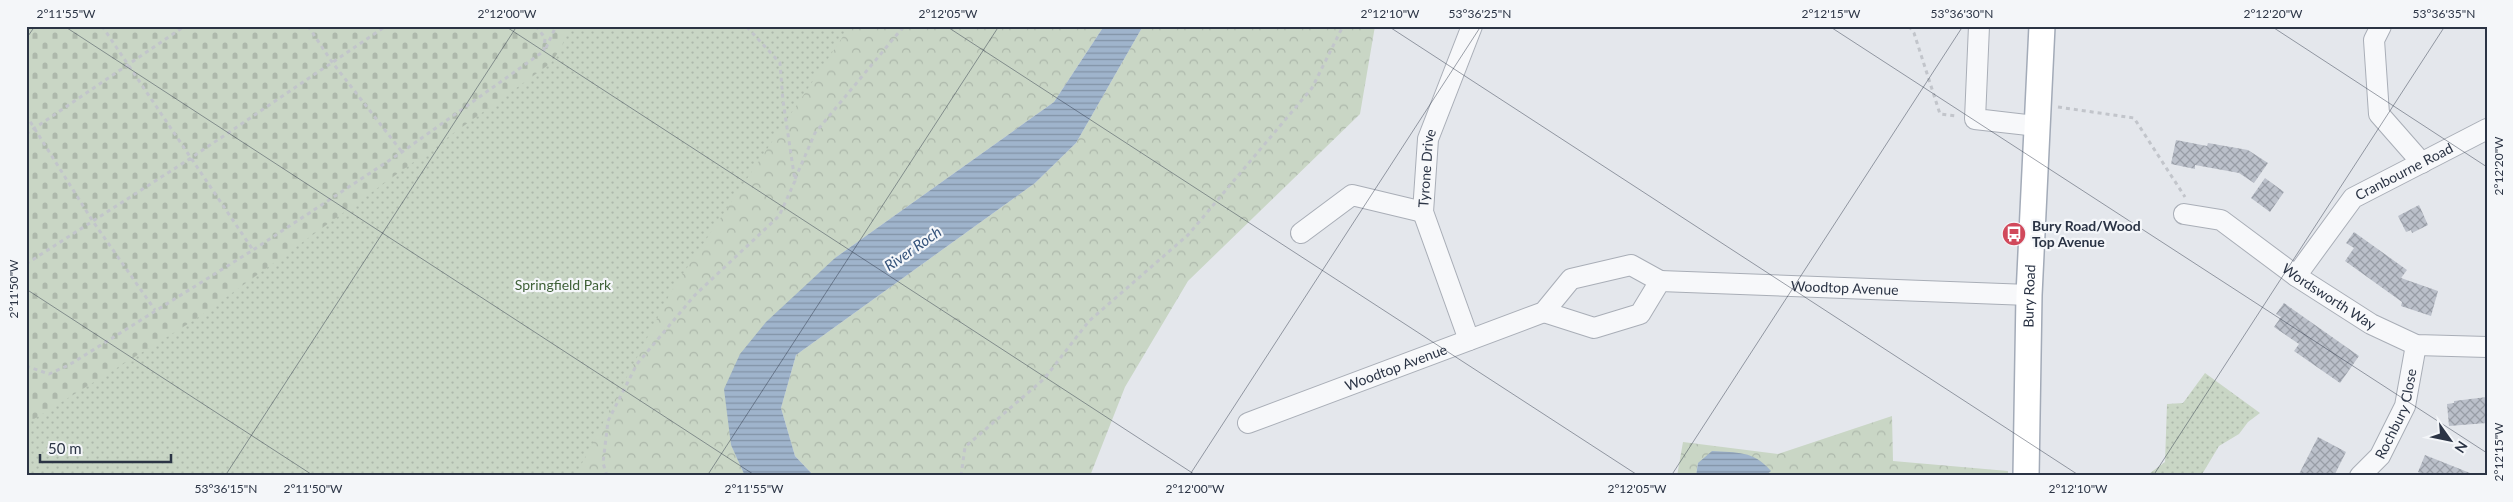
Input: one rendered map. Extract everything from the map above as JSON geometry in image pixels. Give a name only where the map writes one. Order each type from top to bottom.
[{"type":"main road","name":"Bury Road","points":[[2026,476],[2029,295],[2042,26]]},
{"type":"street","name":"Tyrone Drive","points":[[1469,340],[1423,212],[1428,139],[1472,26]]},
{"type":"street","points":[[1979,26],[1975,119],[2037,115]]},
{"type":"street","points":[[2381,26],[2374,40],[2379,114],[2422,163]]},
{"type":"street","name":"Cranbourne Road","points":[[2296,276],[2353,198],[2487,129]]},
{"type":"street","points":[[1301,233],[1352,195],[1423,212]]},
{"type":"street","name":"Wordsworth Way","points":[[2190,215],[2221,220],[2296,276],[2370,324],[2416,345],[2487,347]]},
{"type":"street","name":"Woodtop Avenue","points":[[1248,423],[1544,312],[1571,279],[1631,265],[1660,281],[2029,295]]},
{"type":"street","points":[[1544,312],[1594,328],[1640,314],[1660,281]]},
{"type":"street","name":"Rochbury Close","points":[[2360,476],[2380,456],[2405,406],[2416,345]]},
{"type":"path","points":[[102,26],[253,250]]},
{"type":"path","points":[[26,134],[185,26]]},
{"type":"path","points":[[308,26],[332,62],[402,152]]},
{"type":"path","points":[[26,264],[190,158],[386,26]]},
{"type":"path","points":[[536,26],[545,38],[544,51]]},
{"type":"path","points":[[26,366],[49,374],[69,364],[253,250],[402,152],[544,51],[556,26]]},
{"type":"path","points":[[746,26],[780,63],[783,101],[795,181]]},
{"type":"path","points":[[607,476],[603,463],[608,421],[637,364],[695,295],[779,216],[815,133],[904,26]]},
{"type":"path","points":[[961,476],[965,447],[1044,378],[1089,321],[1188,236],[1312,88],[1343,26]]},
{"type":"path","points":[[1909,26],[1914,33],[1940,114],[1975,119]]},
{"type":"path","points":[[26,115],[92,220],[155,311]]},
{"type":"path","points":[[2037,115],[2134,118],[2190,215]]},
{"type":"green space","points":[[26,26],[570,26],[561,48],[551,63],[196,319],[26,424]]},
{"type":"green space","name":"Springfield Park","points":[[567,26],[1104,26],[835,258],[731,445],[745,476],[26,476],[26,421]]},
{"type":"green space","points":[[850,26],[1104,26],[1054,102],[835,258],[766,322],[740,354],[731,445],[745,476],[581,476],[580,467],[672,290]]},
{"type":"green space","points":[[1143,26],[1375,26],[1360,114],[1188,281],[1125,387],[1090,476],[814,476],[795,456],[781,408],[796,355],[1035,183],[1076,143]]},
{"type":"green space","points":[[2205,373],[2260,413],[2248,422],[2239,434],[2219,446],[2201,476],[2146,476],[2165,462],[2167,404],[2183,403]]},
{"type":"green space","points":[[1892,416],[1893,461],[2008,471],[2008,476],[1765,476],[1770,471],[1698,463],[1696,476],[1677,476],[1683,442],[1778,454]]},
{"type":"water","name":"River Roch","points":[[1104,26],[1143,26],[1076,143],[1035,183],[796,355],[781,408],[795,456],[814,476],[745,476],[731,445],[724,389],[740,354],[766,322],[835,258],[1054,102]]},
{"type":"water","points":[[1712,451],[1751,456],[1758,459],[1771,471],[1765,476],[1696,476],[1698,463]]},
{"type":"building","points":[[2176,140],[2207,146],[2208,143],[2248,150],[2268,163],[2254,183],[2239,173],[2195,165],[2195,169],[2171,164]]},
{"type":"building","points":[[2265,178],[2284,192],[2270,212],[2251,198]]},
{"type":"building","points":[[2419,205],[2428,225],[2412,233],[2411,230],[2406,232],[2398,216]]},
{"type":"building","points":[[2354,232],[2407,270],[2401,278],[2438,291],[2431,316],[2401,306],[2402,302],[2345,261],[2354,248],[2346,243]]},
{"type":"building","points":[[2284,303],[2359,356],[2340,383],[2294,351],[2299,344],[2274,327],[2281,317],[2276,314]]},
{"type":"building","points":[[2487,397],[2487,423],[2449,426],[2447,404],[2454,403],[2454,401]]},
{"type":"building","points":[[2318,437],[2346,452],[2334,476],[2298,476]]},
{"type":"building","points":[[2425,455],[2475,476],[2426,476],[2418,472]]},
{"type":"place","name":"Bury Road/Wood Top Avenue","points":[[2014,234]]}]
